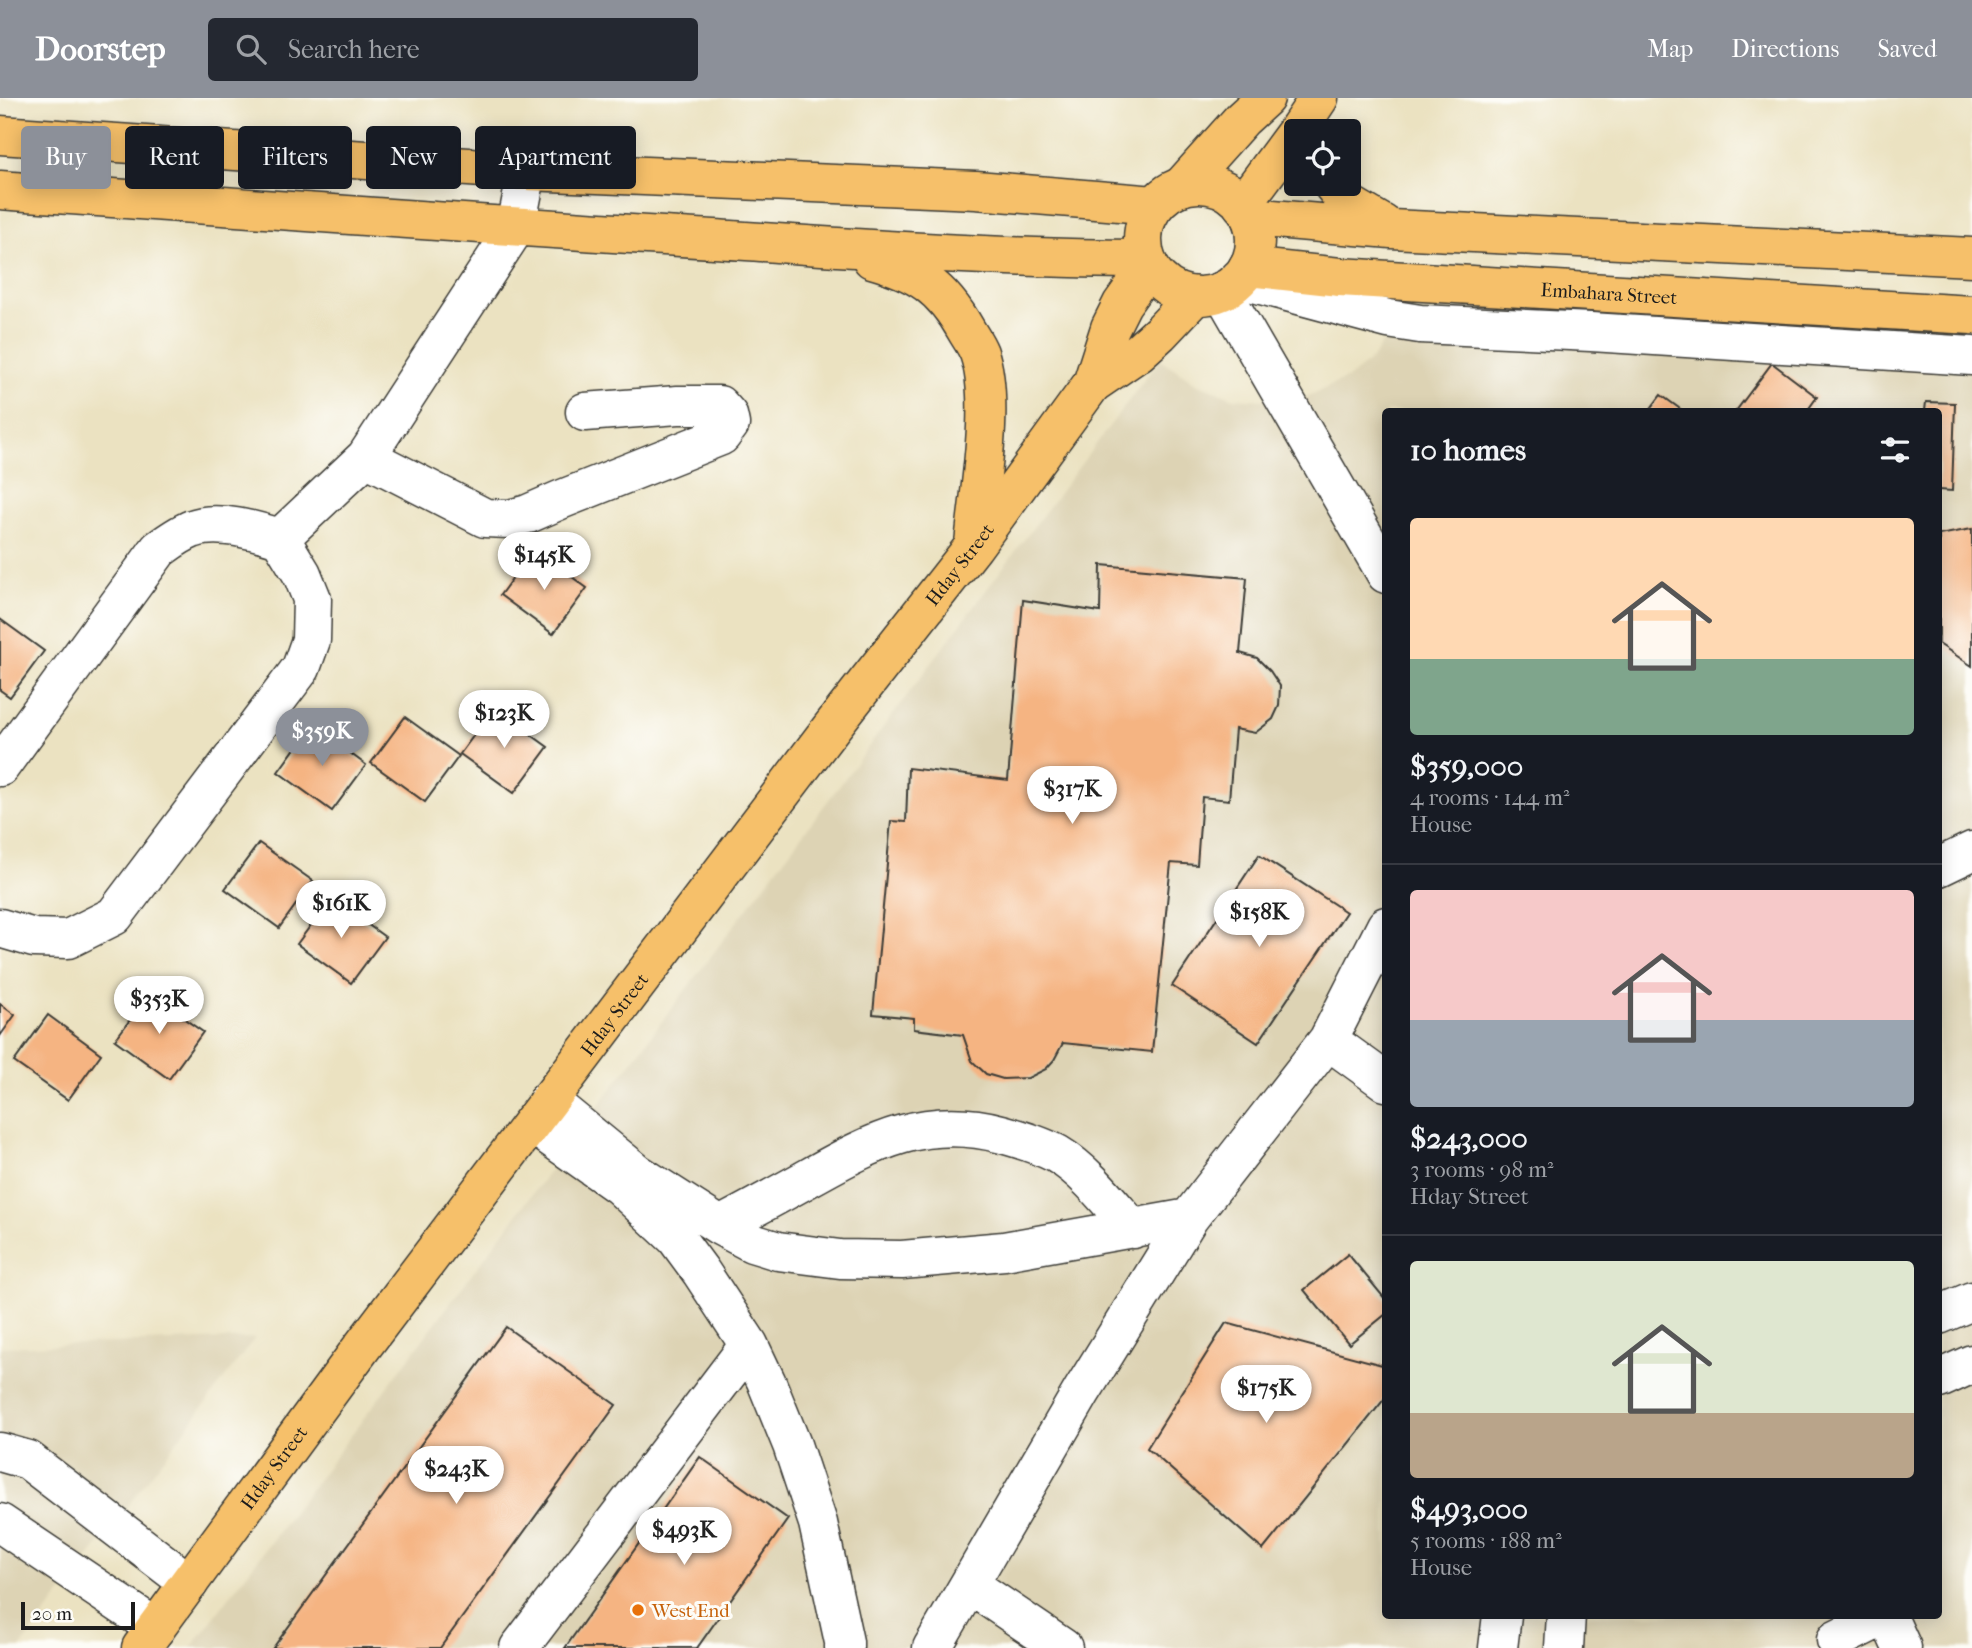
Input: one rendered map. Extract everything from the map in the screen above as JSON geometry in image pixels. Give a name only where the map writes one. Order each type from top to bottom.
[{"type":"main road","points":[[1226,283],[1176,291],[1160,281],[1147,262],[1143,231],[1147,217],[1265,98]]},
{"type":"main road","points":[[1246,211],[1320,98]]},
{"type":"main road","points":[[1318,119],[1320,98]]},
{"type":"main road","points":[[0,135],[475,167]]},
{"type":"main road","points":[[636,176],[1168,196],[1203,184],[1225,191],[1246,211],[1254,233],[1254,251],[1226,283],[1139,352],[1092,384]]},
{"type":"main road","points":[[0,190],[516,227],[1147,262]]},
{"type":"main road","points":[[1341,196],[1346,202],[1391,229]]},
{"type":"main road","points":[[1246,211],[1391,229],[1972,257]]},
{"type":"main road","points":[[826,246],[894,265],[932,284],[956,312],[979,352],[985,385],[986,431],[974,546]]},
{"type":"main road","points":[[1092,384],[1110,328],[1147,262]]},
{"type":"main road","name":"Embahara Street","points":[[1226,283],[1352,278],[1972,315]]},
{"type":"main road","name":"Hday Street","points":[[148,1638],[362,1347],[822,739],[974,546],[1092,384]]},
{"type":"lane","points":[[280,538],[366,457],[516,227],[523,189]]},
{"type":"lane","points":[[1226,283],[1420,324],[1972,356]]},
{"type":"lane","points":[[1226,283],[1382,567]]},
{"type":"lane","points":[[366,457],[485,518],[509,519],[721,436],[730,424],[728,415],[719,405],[678,405],[585,412]]},
{"type":"lane","points":[[0,767],[159,549],[194,528],[251,528],[280,538],[302,575],[312,599],[311,640],[301,668],[114,916],[68,939],[34,938],[0,928]]},
{"type":"lane","points":[[1942,866],[1972,851]]},
{"type":"lane","points":[[932,1648],[1082,1391],[1189,1218],[1328,1040],[1382,934]]},
{"type":"lane","points":[[1328,1040],[1382,1079]]},
{"type":"lane","points":[[540,1112],[720,1226],[752,1243],[778,1251],[840,1259],[902,1260],[1004,1251],[1189,1218]]},
{"type":"lane","points":[[540,1112],[676,1238],[749,1345],[792,1445],[818,1523],[844,1648]]},
{"type":"lane","points":[[720,1226],[851,1154],[891,1137],[948,1126],[988,1130],[1022,1139],[1058,1155],[1084,1175],[1133,1229]]},
{"type":"lane","points":[[1942,1314],[1972,1301]]},
{"type":"lane","points":[[519,1648],[749,1345]]},
{"type":"lane","points":[[1942,1378],[1972,1364]]},
{"type":"lane","points":[[0,1452],[28,1460],[189,1583]]},
{"type":"lane","points":[[0,1523],[148,1638]]},
{"type":"lane","points":[[970,1585],[1063,1648]]},
{"type":"lane","points":[[1502,1619],[1499,1648],[1505,1648]]},
{"type":"lane","points":[[1564,1648],[1566,1619]]},
{"type":"lane","points":[[1834,1634],[1876,1619]]},
{"type":"lane","points":[[1889,1619],[1902,1648]]},
{"type":"shaded area","points":[[1388,334],[1972,371],[1972,1648],[191,1648],[1160,359],[1196,383],[1234,398],[1295,402],[1350,377],[1372,359]]},
{"type":"shaded area","points":[[255,1338],[20,1648],[0,1648],[0,1347]]},
{"type":"building","points":[[1772,363],[1817,397],[1809,408],[1738,408]]},
{"type":"building","points":[[1661,395],[1679,408],[1651,408]]},
{"type":"building","points":[[1926,402],[1955,403],[1952,491],[1942,490],[1942,408],[1925,408]]},
{"type":"building","points":[[1972,529],[1972,666],[1942,646],[1942,534]]},
{"type":"building","points":[[534,549],[587,588],[553,634],[500,595]]},
{"type":"building","points":[[1101,565],[1247,578],[1240,653],[1257,658],[1270,671],[1280,686],[1279,706],[1273,719],[1255,733],[1235,729],[1229,800],[1202,797],[1197,865],[1171,863],[1152,1052],[1063,1043],[1046,1069],[1028,1078],[1003,1079],[986,1074],[972,1061],[963,1035],[914,1029],[914,1018],[873,1014],[891,821],[906,822],[908,768],[1008,780],[1023,600],[1100,612]]},
{"type":"building","points":[[0,619],[44,651],[10,697],[0,690]]},
{"type":"building","points":[[494,708],[548,747],[514,793],[460,754]]},
{"type":"building","points":[[405,717],[459,756],[425,802],[371,763]]},
{"type":"building","points":[[312,725],[366,765],[332,811],[278,772]]},
{"type":"building","points":[[259,843],[313,881],[279,928],[225,889]]},
{"type":"building","points":[[1259,855],[1346,912],[1258,1043],[1172,986]]},
{"type":"building","points":[[331,898],[385,937],[351,983],[297,944]]},
{"type":"building","points":[[149,994],[203,1032],[169,1079],[115,1040]]},
{"type":"building","points":[[0,1004],[15,1015],[0,1036]]},
{"type":"building","points":[[48,1015],[101,1054],[68,1100],[14,1062]]},
{"type":"building","points":[[1348,1254],[1382,1295],[1382,1317],[1349,1344],[1304,1290]]},
{"type":"building","points":[[1226,1323],[1382,1365],[1382,1402],[1263,1550],[1147,1448]]},
{"type":"building","points":[[506,1327],[616,1405],[440,1648],[273,1648]]},
{"type":"building","points":[[700,1457],[788,1519],[697,1648],[565,1648]]},
{"type":"place","name":"West End","points":[[638,1610]]}]
